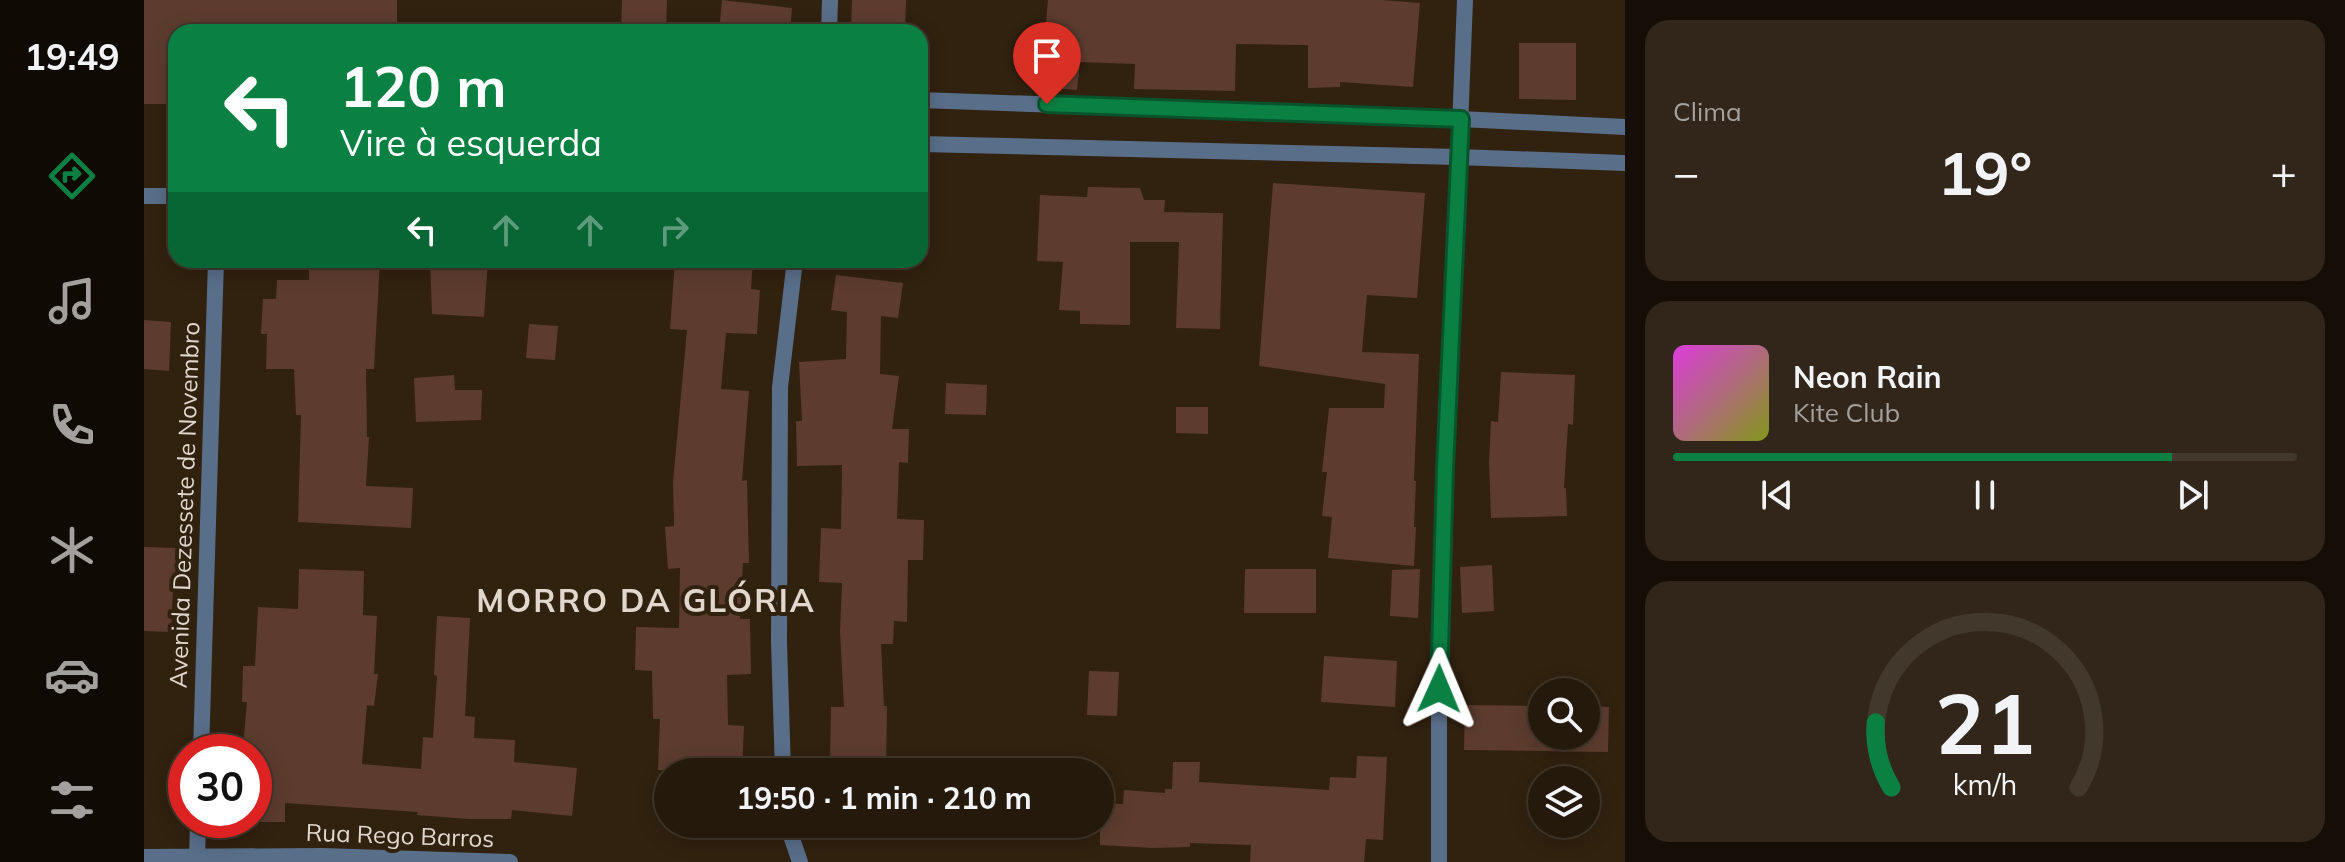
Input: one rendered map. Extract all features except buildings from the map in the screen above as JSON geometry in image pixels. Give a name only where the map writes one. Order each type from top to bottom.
[{"type":"street","points":[[829,24],[830,0]]},
{"type":"street","points":[[1439,862],[1439,660],[1465,0]]},
{"type":"street","points":[[928,100],[1625,127]]},
{"type":"street","points":[[928,144],[1625,163]]},
{"type":"street","points":[[144,196],[168,196]]},
{"type":"street","name":"Avenida Dezessete de Novembro","points":[[202,734],[216,268]]},
{"type":"street","points":[[783,758],[779,642],[780,387],[794,268]]},
{"type":"street","points":[[197,859],[198,838]]},
{"type":"street","points":[[792,838],[800,862]]},
{"type":"street","name":"Rua Rego Barros","points":[[144,857],[386,857],[510,862]]},
{"type":"district","name":"MORRO DA GLÓRIA","points":[[646,600]]},
{"type":"route","points":[[1047,104],[1461,119],[1445,469],[1439,689]]}]
